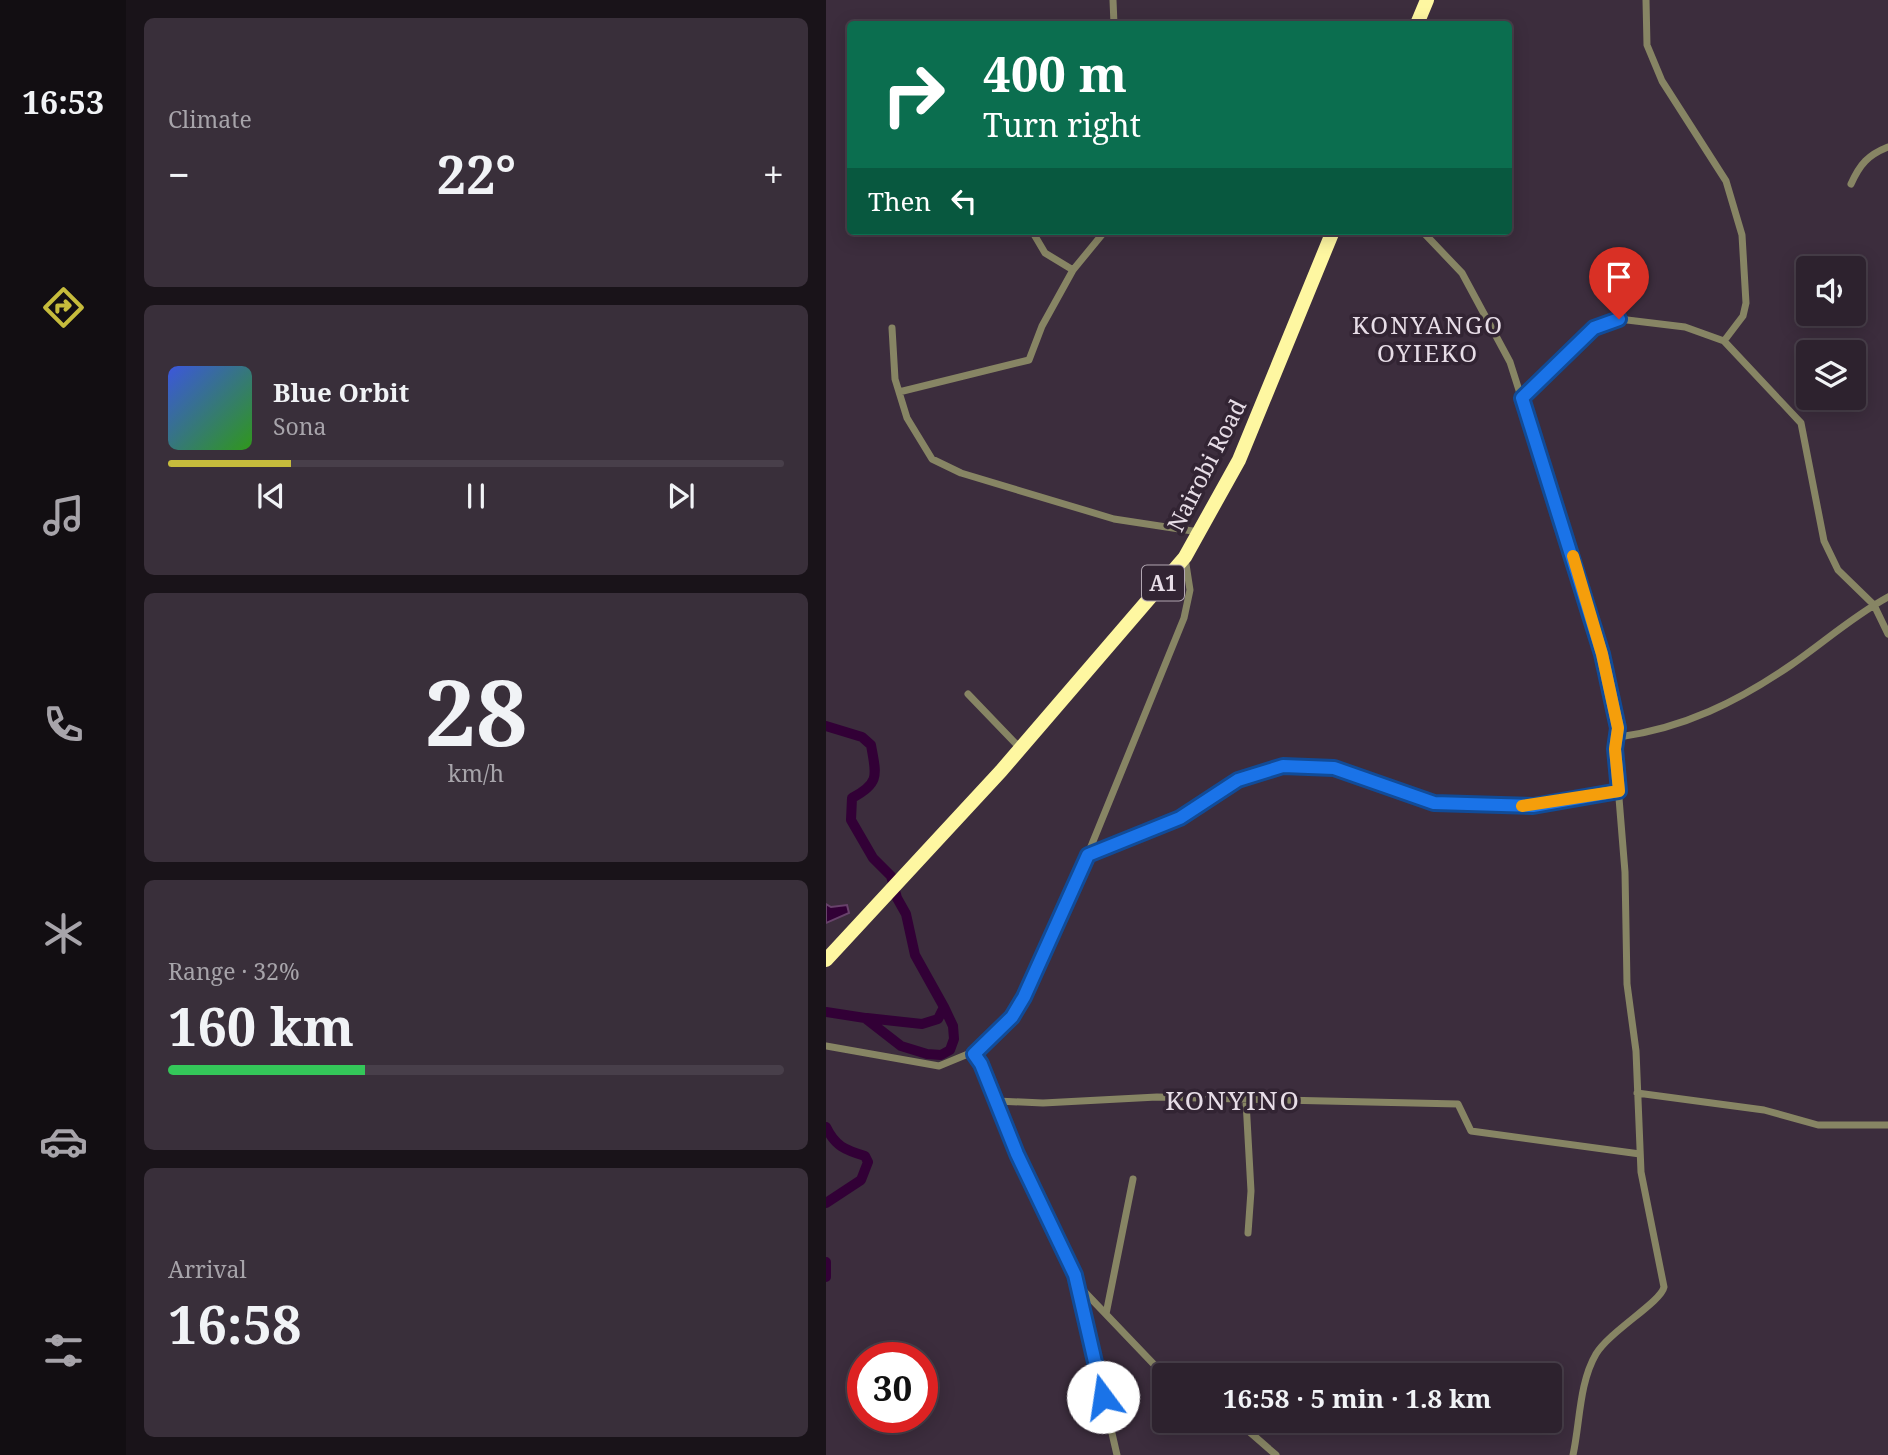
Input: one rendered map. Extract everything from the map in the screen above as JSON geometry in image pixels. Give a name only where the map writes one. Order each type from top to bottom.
[{"type":"highway","points":[[1418,21],[1427,0]]},
{"type":"highway","name":"Nairobi Road","points":[[826,960],[1021,748],[1185,557],[1239,460],[1331,235]]},
{"type":"street","points":[[1113,0],[1114,21]]},
{"type":"street","points":[[1646,0],[1647,45],[1662,81],[1726,181],[1742,235],[1746,303],[1743,316],[1724,341]]},
{"type":"street","points":[[1851,184],[1860,164],[1874,152],[1888,147]]},
{"type":"street","points":[[1034,235],[1045,253],[1073,270]]},
{"type":"street","points":[[899,392],[1030,360],[1042,326],[1073,270],[1102,235]]},
{"type":"street","points":[[1426,235],[1462,273],[1510,362],[1602,654],[1619,737],[1615,749],[1626,906],[1625,946],[1636,1051],[1640,1154],[1643,1187],[1656,1234],[1664,1287],[1657,1300],[1618,1327],[1595,1356],[1583,1393],[1573,1455]]},
{"type":"street","points":[[1522,398],[1594,328],[1608,321],[1685,327],[1724,341],[1801,423],[1824,541],[1838,570],[1874,605],[1888,634]]},
{"type":"street","points":[[892,328],[895,379],[907,418],[932,459],[943,466],[1114,519],[1199,532]]},
{"type":"street","points":[[826,1046],[939,1066],[974,1054],[1012,1017],[1024,997],[1088,855],[1184,618],[1190,590],[1185,557]]},
{"type":"street","points":[[1619,737],[1682,724],[1716,709],[1790,666],[1888,597]]},
{"type":"street","points":[[968,694],[1021,748]]},
{"type":"street","points":[[1088,855],[1180,818],[1238,780],[1283,766],[1334,768],[1434,803],[1533,806],[1619,791]]},
{"type":"street","points":[[974,1054],[978,1057],[1017,1154],[1054,1228],[1078,1285],[1116,1455]]},
{"type":"street","points":[[1637,1093],[1763,1110],[1818,1125],[1888,1125]]},
{"type":"street","points":[[998,1101],[1043,1103],[1157,1097],[1458,1104],[1471,1131],[1640,1154]]},
{"type":"street","points":[[1246,1101],[1251,1191],[1248,1233]]},
{"type":"street","points":[[1106,1314],[1133,1179]]},
{"type":"street","points":[[1078,1285],[1153,1363]]},
{"type":"street","points":[[1251,1433],[1276,1455]]},
{"type":"shaded area","points":[[826,904],[831,907],[847,905],[849,913],[826,923]]},
{"type":"waterway","points":[[826,726],[862,737],[871,745],[874,777],[868,787],[852,798],[851,820],[873,858],[891,876],[897,898],[906,914],[915,955],[953,1026],[954,1039],[950,1050],[941,1055],[927,1054],[901,1046],[865,1018],[826,1012]]},
{"type":"waterway","points":[[867,1018],[922,1024],[938,1019],[944,1007]]},
{"type":"waterway","points":[[826,1127],[837,1143],[865,1156],[868,1162],[861,1180],[826,1203]]},
{"type":"waterway","points":[[826,1262],[826,1277]]},
{"type":"slow traffic","points":[[1522,806],[1619,791],[1615,749],[1619,737],[1618,728],[1602,654],[1573,556]]},
{"type":"district","name":"KONYANGO OYIEKO","points":[[1428,338]]},
{"type":"district","name":"KONYINO","points":[[1233,1100]]},
{"type":"route","points":[[1103,1397],[1075,1275],[1017,1154],[978,1057],[974,1054],[1012,1017],[1024,997],[1088,855],[1180,818],[1238,780],[1266,769],[1283,766],[1318,766],[1373,780],[1434,803],[1533,806],[1619,791],[1615,749],[1619,737],[1618,728],[1602,654],[1522,398],[1594,328],[1619,319]]}]
